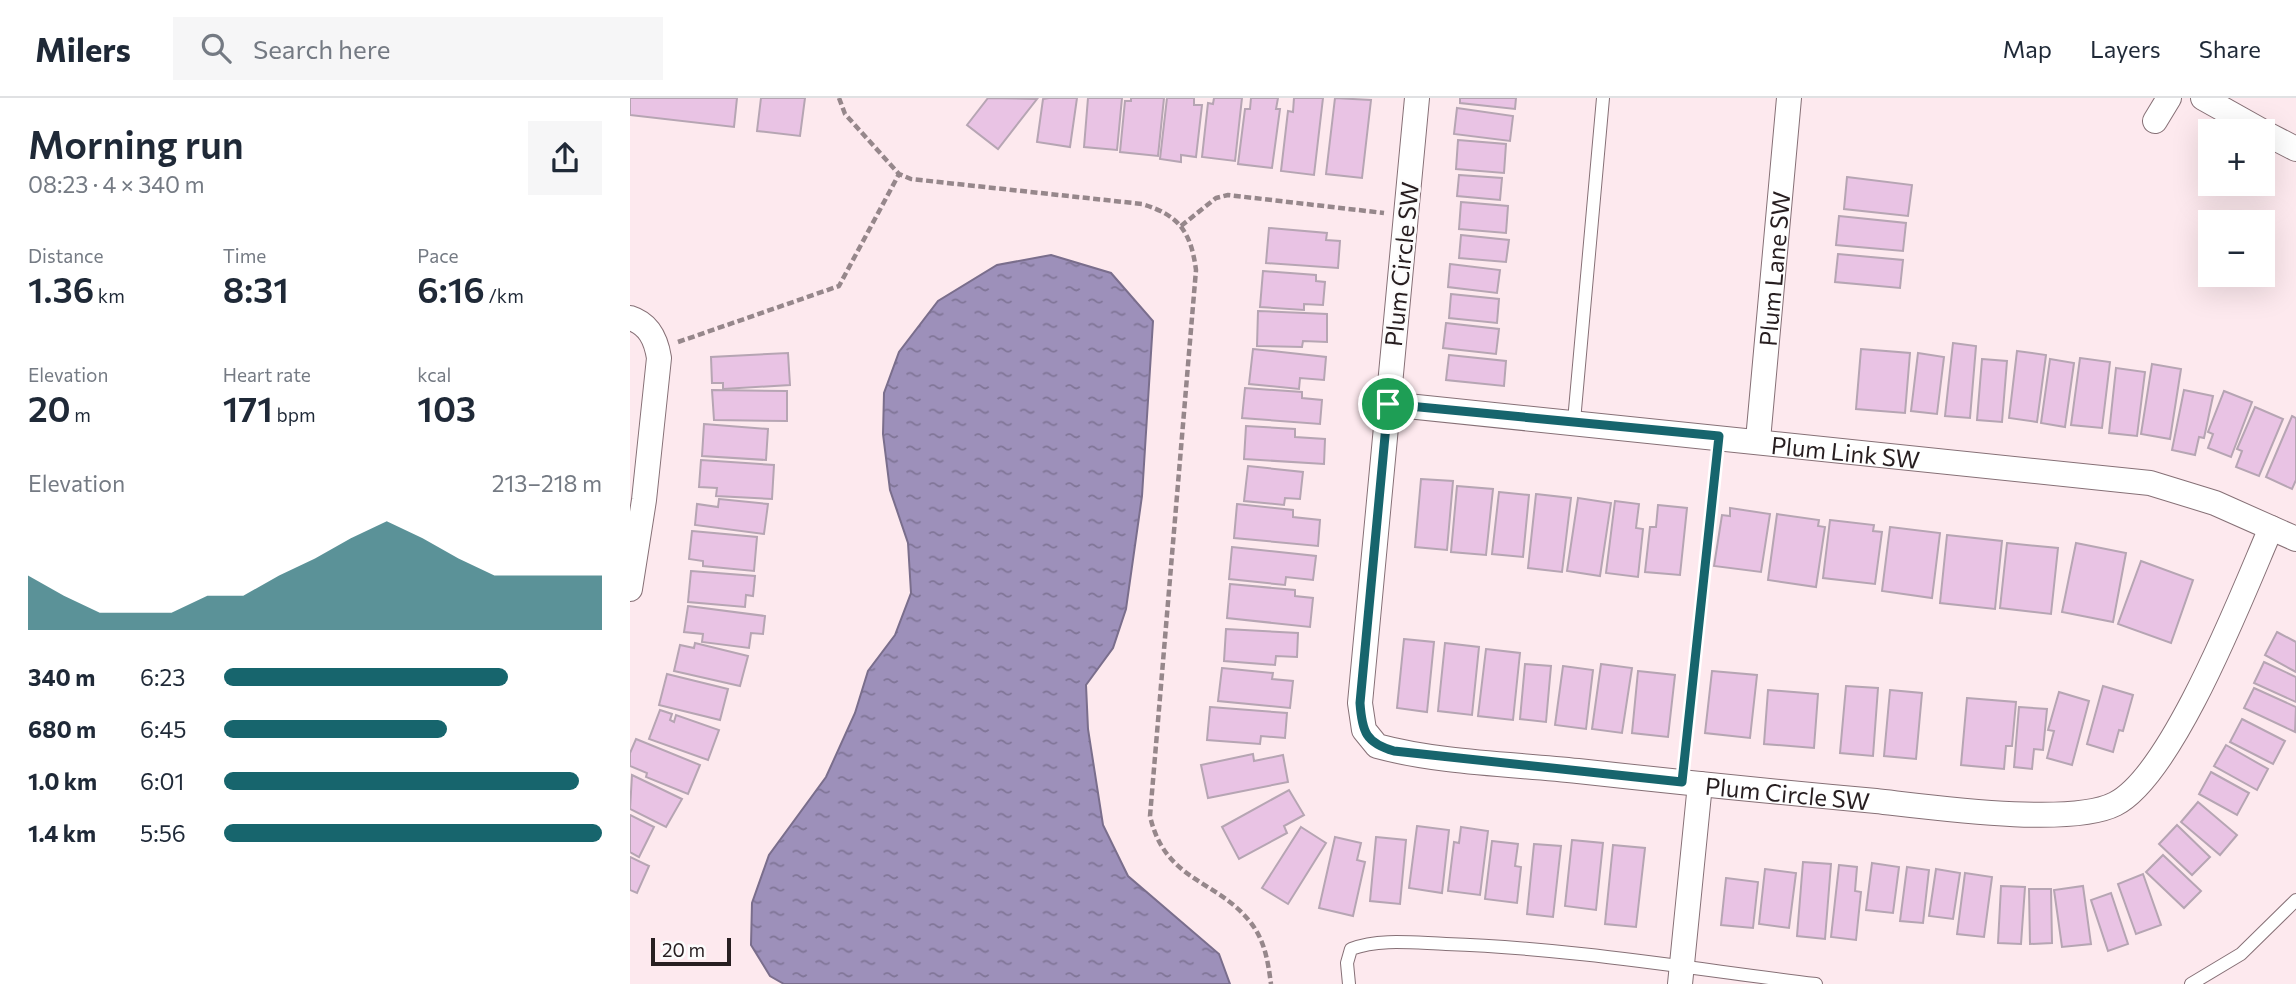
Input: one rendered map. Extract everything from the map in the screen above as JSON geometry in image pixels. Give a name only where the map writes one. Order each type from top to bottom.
[{"type":"street","name":"Plum Circle SW","points":[[1417,98],[1360,703],[1361,717],[1370,741],[1377,746],[1394,751],[1691,783],[2005,813],[2094,810],[2115,804],[2136,788],[2155,765],[2197,694],[2271,528]]},
{"type":"street","name":"Plum Lane SW","points":[[1758,440],[1789,98]]},
{"type":"street","points":[[2155,121],[2169,98]]},
{"type":"street","points":[[2203,98],[2241,119]]},
{"type":"street","points":[[2275,138],[2296,149]]},
{"type":"street","points":[[630,318],[646,327],[657,348],[658,372],[637,500],[630,589]]},
{"type":"street","name":"Plum Link SW","points":[[1388,404],[1758,440],[2150,483],[2194,495],[2296,538]]},
{"type":"street","points":[[1680,976],[1691,783]]},
{"type":"lane","points":[[1574,421],[1603,98]]},
{"type":"lane","points":[[2191,984],[2241,954],[2296,900]]},
{"type":"lane","points":[[1349,984],[1347,963],[1351,949],[1366,943],[1485,945],[1680,976],[1816,984]]},
{"type":"path","points":[[839,98],[845,114],[899,174],[911,179],[1142,204],[1172,215],[1181,226],[1194,254],[1196,270],[1150,816],[1154,834],[1170,859],[1249,921],[1267,956],[1271,984]]},
{"type":"path","points":[[657,348],[699,337],[839,286],[899,174]]},
{"type":"path","points":[[1181,226],[1216,198],[1227,195],[1406,216]]},
{"type":"path","points":[[1691,783],[1719,436]]},
{"type":"water","points":[[1051,255],[1111,273],[1153,321],[1142,496],[1126,609],[1113,648],[1086,685],[1088,729],[1103,825],[1128,876],[1219,954],[1230,984],[784,984],[770,976],[751,945],[752,903],[769,855],[826,777],[855,713],[868,671],[895,635],[911,593],[908,543],[890,490],[883,434],[884,393],[899,352],[938,301],[997,265]]},
{"type":"building","points":[[630,98],[737,98],[734,127],[630,115]]},
{"type":"building","points":[[761,98],[805,98],[800,136],[757,131]]},
{"type":"building","points":[[988,98],[1037,99],[998,149],[967,125]]},
{"type":"building","points":[[1077,98],[1070,147],[1037,142],[1043,99]]},
{"type":"building","points":[[1088,98],[1122,98],[1117,150],[1084,147]]},
{"type":"building","points":[[1131,98],[1164,98],[1158,156],[1120,152],[1125,101],[1131,101]]},
{"type":"building","points":[[1167,98],[1194,98],[1194,105],[1202,105],[1196,157],[1181,155],[1181,162],[1160,159]]},
{"type":"building","points":[[1214,98],[1242,98],[1235,161],[1202,157],[1208,103],[1213,104]]},
{"type":"building","points":[[1251,98],[1278,98],[1276,109],[1280,109],[1272,168],[1238,164],[1245,109],[1250,109]]},
{"type":"building","points":[[1294,98],[1323,98],[1314,175],[1281,171],[1288,111],[1293,112]]},
{"type":"building","points":[[1335,98],[1371,100],[1362,178],[1326,174]]},
{"type":"building","points":[[1460,98],[1516,98],[1515,109],[1460,103]]},
{"type":"building","points":[[1457,108],[1513,116],[1510,141],[1454,134]]},
{"type":"building","points":[[1458,140],[1506,144],[1504,173],[1456,169]]},
{"type":"building","points":[[1459,175],[1502,178],[1500,200],[1457,196]]},
{"type":"building","points":[[1847,177],[1912,185],[1908,216],[1844,209]]},
{"type":"building","points":[[1461,202],[1508,206],[1506,233],[1459,229]]},
{"type":"building","points":[[1839,216],[1906,223],[1903,251],[1836,245]]},
{"type":"building","points":[[1269,228],[1327,233],[1326,240],[1340,241],[1338,268],[1266,263]]},
{"type":"building","points":[[1461,235],[1509,240],[1506,262],[1459,258]]},
{"type":"building","points":[[1838,254],[1903,260],[1900,288],[1835,282]]},
{"type":"building","points":[[1450,264],[1500,270],[1497,293],[1448,287]]},
{"type":"building","points":[[1263,271],[1316,275],[1316,281],[1325,282],[1323,305],[1304,304],[1304,310],[1260,307]]},
{"type":"building","points":[[1451,294],[1499,299],[1497,323],[1449,318]]},
{"type":"building","points":[[1258,311],[1327,314],[1327,342],[1303,341],[1302,347],[1257,346]]},
{"type":"building","points":[[1446,323],[1499,329],[1496,354],[1443,348]]},
{"type":"building","points":[[1953,343],[1976,346],[1970,418],[1945,416]]},
{"type":"building","points":[[1253,349],[1326,357],[1324,380],[1300,378],[1299,389],[1249,384]]},
{"type":"building","points":[[1861,349],[1910,353],[1905,413],[1856,409]]},
{"type":"building","points":[[2017,351],[2046,355],[2037,422],[2009,418]]},
{"type":"building","points":[[788,353],[790,385],[723,389],[723,383],[712,383],[711,357]]},
{"type":"building","points":[[1918,353],[1944,357],[1937,414],[1911,411]]},
{"type":"building","points":[[1449,355],[1506,361],[1504,386],[1446,380]]},
{"type":"building","points":[[2080,358],[2110,362],[2102,428],[2071,425]]},
{"type":"building","points":[[1982,359],[2007,361],[2002,422],[1977,420]]},
{"type":"building","points":[[2050,359],[2074,363],[2065,427],[2041,423]]},
{"type":"building","points":[[2152,364],[2181,369],[2170,439],[2141,434]]},
{"type":"building","points":[[2116,368],[2145,372],[2137,436],[2109,433]]},
{"type":"building","points":[[1245,388],[1302,392],[1302,398],[1322,400],[1320,424],[1242,418]]},
{"type":"building","points":[[712,390],[787,391],[787,421],[714,420]]},
{"type":"building","points":[[2184,390],[2213,396],[2204,438],[2199,437],[2195,455],[2172,450]]},
{"type":"building","points":[[2224,391],[2252,402],[2231,457],[2208,448],[2213,434],[2208,432]]},
{"type":"building","points":[[2255,407],[2283,419],[2259,476],[2236,467],[2242,451],[2237,449]]},
{"type":"building","points":[[2292,416],[2296,418],[2296,480],[2292,489],[2266,477]]},
{"type":"building","points":[[704,424],[768,429],[766,460],[702,456]]},
{"type":"building","points":[[1246,426],[1295,429],[1295,437],[1325,439],[1324,464],[1244,459]]},
{"type":"building","points":[[701,460],[774,465],[772,499],[716,496],[717,488],[699,487]]},
{"type":"building","points":[[1248,466],[1303,472],[1300,499],[1285,498],[1284,505],[1244,501]]},
{"type":"building","points":[[1421,479],[1453,481],[1447,550],[1415,547]]},
{"type":"building","points":[[1457,486],[1493,489],[1486,555],[1451,552]]},
{"type":"building","points":[[1499,492],[1529,495],[1523,557],[1492,554]]},
{"type":"building","points":[[1536,494],[1571,498],[1562,572],[1528,568]]},
{"type":"building","points":[[1578,498],[1611,503],[1600,576],[1567,571]]},
{"type":"building","points":[[719,499],[768,504],[764,534],[695,525],[697,504],[718,507]]},
{"type":"building","points":[[1615,501],[1639,504],[1636,528],[1643,529],[1638,577],[1606,573]]},
{"type":"building","points":[[1237,504],[1293,510],[1293,517],[1320,520],[1318,546],[1234,538]]},
{"type":"building","points":[[1658,505],[1687,508],[1680,575],[1645,572],[1650,527],[1656,527]]},
{"type":"building","points":[[1730,508],[1770,514],[1761,572],[1714,566],[1722,515],[1730,516]]},
{"type":"building","points":[[1777,514],[1819,520],[1818,526],[1825,527],[1816,587],[1768,580]]},
{"type":"building","points":[[1830,520],[1874,525],[1873,531],[1882,532],[1875,584],[1823,578]]},
{"type":"building","points":[[1890,527],[1940,533],[1932,598],[1882,591]]},
{"type":"building","points":[[692,531],[757,537],[754,571],[703,566],[703,561],[689,559]]},
{"type":"building","points":[[1947,535],[2002,541],[1995,609],[1940,603]]},
{"type":"building","points":[[2007,543],[2058,548],[2051,614],[2000,608]]},
{"type":"building","points":[[2076,543],[2126,553],[2113,622],[2062,612]]},
{"type":"building","points":[[1232,547],[1316,556],[1313,580],[1286,577],[1285,585],[1229,579]]},
{"type":"building","points":[[2141,561],[2193,580],[2171,643],[2118,624]]},
{"type":"building","points":[[691,571],[755,576],[753,596],[746,595],[745,607],[688,602]]},
{"type":"building","points":[[1230,584],[1295,590],[1295,596],[1313,598],[1310,627],[1227,618]]},
{"type":"building","points":[[688,606],[765,616],[763,634],[751,633],[749,648],[702,642],[703,634],[684,632]]},
{"type":"building","points":[[1226,629],[1298,633],[1297,657],[1276,656],[1275,665],[1224,661]]},
{"type":"building","points":[[2277,632],[2296,642],[2296,672],[2265,655]]},
{"type":"building","points":[[1404,639],[1434,642],[1427,712],[1397,708]]},
{"type":"building","points":[[695,643],[748,656],[740,686],[674,671],[680,645],[694,648]]},
{"type":"building","points":[[1445,643],[1479,647],[1472,715],[1438,711]]},
{"type":"building","points":[[1486,649],[1520,653],[1513,720],[1478,716]]},
{"type":"building","points":[[2264,662],[2296,677],[2296,702],[2254,683]]},
{"type":"building","points":[[1525,664],[1551,666],[1546,722],[1520,719]]},
{"type":"building","points":[[1601,664],[1632,668],[1622,733],[1592,729]]},
{"type":"building","points":[[1563,666],[1593,670],[1586,729],[1555,725]]},
{"type":"building","points":[[1222,668],[1273,673],[1272,679],[1293,681],[1290,708],[1218,701]]},
{"type":"building","points":[[1638,671],[1675,675],[1668,737],[1632,733]]},
{"type":"building","points":[[1712,671],[1757,675],[1750,738],[1705,733]]},
{"type":"building","points":[[667,674],[728,689],[720,720],[659,705]]},
{"type":"building","points":[[1846,686],[1878,688],[1873,756],[1840,753]]},
{"type":"building","points":[[2103,686],[2133,695],[2123,731],[2119,730],[2113,752],[2087,744]]},
{"type":"building","points":[[2254,688],[2296,707],[2295,732],[2244,708]]},
{"type":"building","points":[[1768,690],[1818,694],[1814,748],[1764,744]]},
{"type":"building","points":[[1890,690],[1922,693],[1916,759],[1884,756]]},
{"type":"building","points":[[2059,692],[2089,701],[2072,765],[2047,758],[2054,731],[2048,730]]},
{"type":"building","points":[[1967,698],[2016,702],[2012,746],[2006,746],[2004,769],[1961,765]]},
{"type":"building","points":[[1210,707],[1287,713],[1285,738],[1261,736],[1260,744],[1207,740]]},
{"type":"building","points":[[2019,707],[2047,709],[2043,750],[2034,749],[2032,769],[2014,767]]},
{"type":"building","points":[[660,710],[672,714],[670,720],[674,722],[676,715],[719,730],[708,760],[649,739]]},
{"type":"building","points":[[2242,719],[2285,741],[2273,764],[2230,742]]},
{"type":"building","points":[[636,739],[700,765],[688,794],[646,777],[647,773],[630,766],[630,753]]},
{"type":"building","points":[[2226,745],[2268,769],[2257,790],[2214,766]]},
{"type":"building","points":[[1253,754],[1254,761],[1283,755],[1288,782],[1208,798],[1201,765]]},
{"type":"building","points":[[2211,772],[2249,793],[2237,815],[2199,794]]},
{"type":"building","points":[[632,775],[682,799],[666,827],[630,809]]},
{"type":"building","points":[[1289,790],[1304,815],[1284,826],[1287,833],[1239,859],[1222,827]]},
{"type":"building","points":[[2198,802],[2237,835],[2220,855],[2181,822]]},
{"type":"building","points":[[630,815],[654,827],[639,857],[630,852]]},
{"type":"building","points":[[2177,825],[2210,857],[2192,875],[2159,844]]},
{"type":"building","points":[[1417,826],[1449,830],[1442,893],[1409,888]]},
{"type":"building","points":[[1301,827],[1326,843],[1288,904],[1262,888]]},
{"type":"building","points":[[1461,827],[1488,831],[1480,895],[1448,891],[1454,842],[1459,843]]},
{"type":"building","points":[[1335,837],[1361,843],[1357,860],[1365,862],[1353,916],[1319,908]]},
{"type":"building","points":[[1376,837],[1406,840],[1400,904],[1370,901]]},
{"type":"building","points":[[1572,840],[1603,843],[1596,910],[1565,906]]},
{"type":"building","points":[[1492,841],[1518,844],[1515,866],[1521,867],[1517,903],[1485,899]]},
{"type":"building","points":[[1534,844],[1561,846],[1553,917],[1527,914]]},
{"type":"building","points":[[1613,845],[1645,848],[1636,927],[1605,924]]},
{"type":"building","points":[[2163,855],[2201,891],[2184,908],[2146,872]]},
{"type":"building","points":[[630,857],[649,866],[637,893],[630,890]]},
{"type":"building","points":[[1803,862],[1831,864],[1825,939],[1797,936]]},
{"type":"building","points":[[1872,863],[1899,867],[1893,913],[1866,910]]},
{"type":"building","points":[[1839,865],[1857,867],[1855,891],[1861,892],[1856,940],[1831,937]]},
{"type":"building","points":[[1907,867],[1929,870],[1923,923],[1900,921]]},
{"type":"building","points":[[1765,869],[1796,873],[1789,928],[1759,924]]},
{"type":"building","points":[[1936,869],[1960,873],[1953,919],[1929,916]]},
{"type":"building","points":[[1965,873],[1992,877],[1984,937],[1957,934]]},
{"type":"building","points":[[2143,874],[2161,925],[2136,934],[2118,884]]},
{"type":"building","points":[[1726,878],[1758,882],[1753,928],[1721,925]]},
{"type":"building","points":[[2001,886],[2025,887],[2021,944],[1998,943]]},
{"type":"building","points":[[2083,886],[2091,944],[2062,947],[2054,890]]},
{"type":"building","points":[[2029,889],[2051,889],[2052,943],[2030,944]]},
{"type":"building","points":[[2111,893],[2128,944],[2108,951],[2091,900]]},
{"type":"route","points":[[1388,404],[1719,436],[1682,782],[1394,751],[1370,741],[1364,730],[1360,703],[1388,404]]}]
